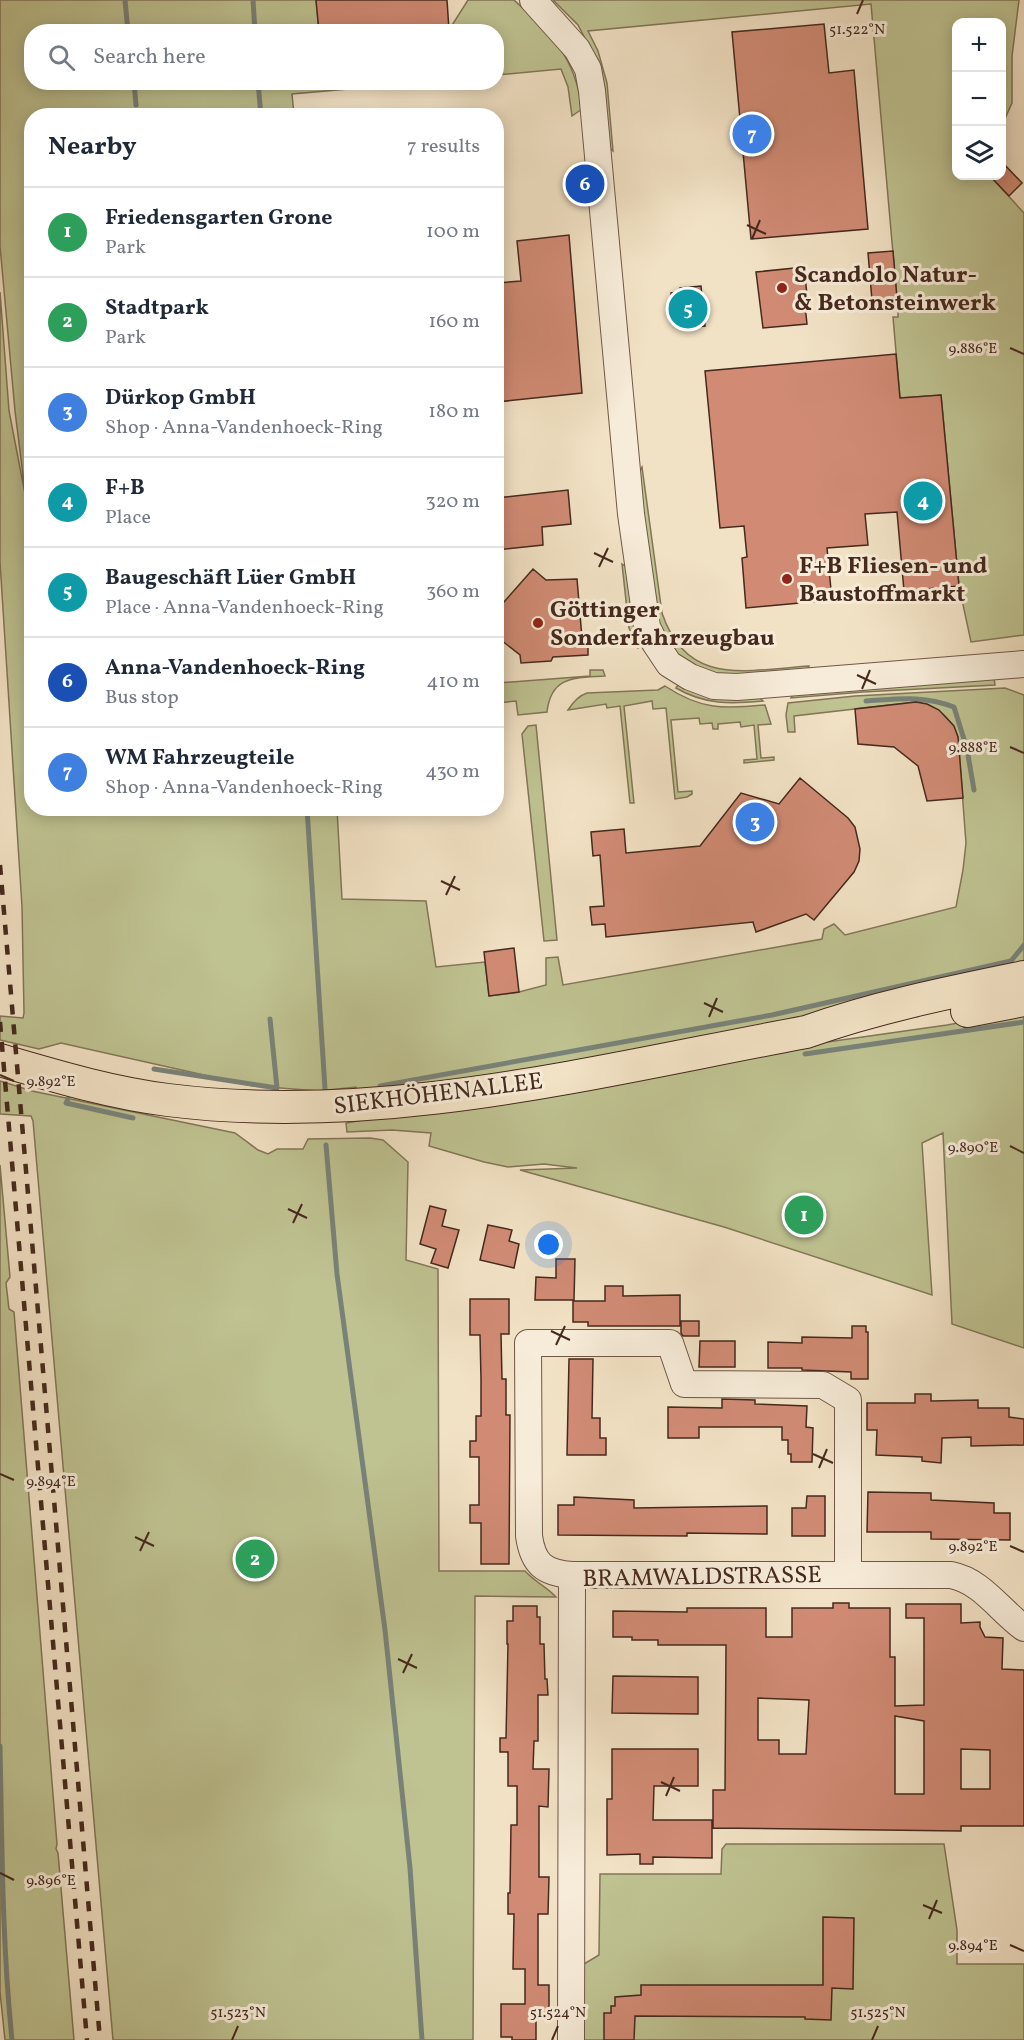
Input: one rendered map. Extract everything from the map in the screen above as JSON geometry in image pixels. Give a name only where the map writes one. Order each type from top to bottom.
[{"type":"main road","name":"SIEKHÖHENALLEE","points":[[806,1032],[833,1022],[1024,977]]},
{"type":"main road","name":"SIEKHÖHENALLEE","points":[[0,1060],[109,1089],[166,1100],[228,1106],[341,1107],[394,1104],[480,1092],[806,1032],[845,1031],[1024,1000]]},
{"type":"street","points":[[533,0],[577,49],[588,69],[634,537],[647,627],[655,644],[669,664],[690,677],[714,686],[737,687],[1024,664]]},
{"type":"street","points":[[572,1575],[557,1574],[542,1567],[537,1562],[530,1544],[528,1343],[670,1342],[684,1384],[823,1385],[848,1400],[848,1574]]},
{"type":"street","name":"BRAMWALDSTRASSE","points":[[571,2040],[572,1575],[958,1576],[986,1594],[1024,1628]]},
{"type":"green space","points":[[0,0],[316,0],[318,24],[24,24],[24,90],[337,90],[292,94],[293,108],[24,108],[24,483],[0,246]]},
{"type":"green space","points":[[468,0],[514,0],[559,47],[574,74],[582,109],[572,116],[568,87],[561,69],[504,74],[504,24],[453,24]]},
{"type":"green space","points":[[553,0],[1019,0],[1012,56],[1012,103],[1006,116],[1006,18],[952,18],[952,180],[994,180],[1024,213],[1024,635],[971,642],[959,586],[941,395],[900,398],[893,317],[898,317],[898,310],[871,4],[588,31],[598,51],[607,83],[613,151],[606,145],[591,50],[578,25]]},
{"type":"green space","points":[[0,292],[9,411],[24,489],[24,816],[337,816],[342,899],[426,901],[436,967],[485,962],[489,996],[546,985],[546,958],[558,957],[563,985],[822,939],[824,929],[834,924],[845,935],[956,907],[966,843],[958,737],[947,718],[936,709],[916,702],[794,716],[795,732],[788,732],[786,715],[788,703],[855,696],[1005,688],[1024,695],[1024,971],[744,1035],[358,1097],[356,1087],[319,1091],[253,1086],[61,1043],[39,1049],[0,1040],[0,1016],[23,1018],[24,1013],[22,907],[0,562]]},
{"type":"green space","points":[[642,467],[662,613],[673,637],[687,653],[703,664],[722,669],[742,671],[809,666],[807,672],[739,676],[710,673],[685,661],[667,641],[656,617],[636,478]]},
{"type":"green space","points":[[622,564],[628,568],[643,645],[638,648],[629,628]]},
{"type":"green space","points":[[590,670],[603,670],[605,676],[584,677],[559,685],[549,700],[547,712],[518,715],[516,701],[504,702],[504,682],[590,676]]},
{"type":"green space","points":[[994,678],[995,685],[791,698],[794,692]]},
{"type":"green space","points":[[678,685],[758,696],[763,701],[718,702],[687,694],[676,688]]},
{"type":"green space","points":[[665,686],[702,704],[725,707],[765,705],[771,724],[758,725],[761,758],[774,757],[774,760],[744,763],[744,760],[757,759],[754,725],[741,727],[740,722],[718,724],[718,729],[713,729],[712,723],[700,724],[699,718],[671,720],[678,792],[692,791],[692,794],[687,797],[675,799],[666,708],[653,709],[652,701],[624,706],[634,803],[630,803],[620,706],[607,708],[606,704],[568,710],[576,700],[587,693],[658,690]]},
{"type":"green space","points":[[536,725],[557,940],[544,941],[522,734],[528,726]]},
{"type":"green space","points":[[1024,1011],[1024,1348],[952,1324],[943,1133],[922,1143],[932,1295],[724,1227],[520,1170],[577,1168],[544,1164],[508,1167],[484,1162],[429,1146],[431,1133],[392,1130],[347,1132],[346,1123],[785,1048],[947,1025]]},
{"type":"green space","points":[[0,1081],[32,1091],[235,1133],[258,1150],[268,1154],[277,1149],[303,1149],[308,1139],[370,1138],[383,1140],[408,1162],[406,1260],[438,1269],[439,1571],[525,1571],[556,1597],[475,1596],[473,2040],[113,2040],[33,1121],[31,1116],[0,1114]]},
{"type":"green space","points":[[0,1165],[10,1277],[6,1283],[9,1309],[14,1312],[56,1849],[74,2040],[5,2040],[0,1992]]},
{"type":"green space","points":[[726,1844],[944,1844],[957,1930],[957,1964],[1024,1964],[1024,2040],[584,2040],[584,1964],[599,1955],[600,1874],[721,1874],[722,1849]]},
{"type":"building","points":[[316,0],[447,0],[449,24],[318,24]]},
{"type":"building","points":[[824,24],[829,73],[854,70],[868,229],[751,239],[732,32]]},
{"type":"building","points":[[1006,166],[1022,183],[1009,196],[994,180],[1006,180]]},
{"type":"building","points":[[569,235],[582,393],[504,401],[504,282],[521,281],[517,241]]},
{"type":"building","points":[[893,251],[898,310],[873,312],[868,253]]},
{"type":"building","name":"Scandolo Natur- & Betonsteinwerk","points":[[804,267],[808,304],[805,305],[807,324],[763,328],[756,272]]},
{"type":"building","points":[[701,286],[705,326],[683,328],[683,324],[674,325],[671,293],[680,292],[680,288]]},
{"type":"building","points":[[896,354],[900,398],[941,395],[959,586],[904,591],[897,512],[865,514],[868,545],[827,548],[832,600],[746,608],[742,558],[747,557],[744,526],[720,528],[705,371]]},
{"type":"building","points":[[568,490],[571,524],[542,527],[543,545],[504,549],[504,497]]},
{"type":"building","name":"Göttinger Sonderfahrzeugbau","points":[[533,569],[546,580],[577,579],[582,638],[588,638],[588,655],[553,657],[551,661],[521,663],[520,655],[504,642],[504,602]]},
{"type":"building","points":[[916,702],[939,710],[954,726],[958,737],[963,798],[927,801],[918,766],[894,747],[858,744],[855,709]]},
{"type":"building","points":[[800,778],[848,818],[855,827],[860,849],[859,861],[854,872],[814,920],[806,914],[756,932],[753,922],[606,937],[605,924],[592,925],[590,907],[604,906],[600,855],[593,856],[591,832],[624,829],[626,853],[700,846],[741,793],[779,804]]},
{"type":"building","points":[[514,948],[519,992],[489,996],[484,952]]},
{"type":"building","points":[[430,1206],[446,1210],[442,1226],[459,1230],[448,1268],[431,1263],[436,1249],[420,1244]]},
{"type":"building","points":[[488,1225],[512,1230],[509,1241],[519,1244],[514,1268],[480,1260]]},
{"type":"building","points":[[556,1259],[575,1259],[574,1300],[535,1300],[536,1277],[556,1278]]},
{"type":"building","points":[[605,1286],[623,1286],[623,1296],[680,1295],[680,1326],[588,1326],[588,1322],[573,1322],[573,1301],[605,1301]]},
{"type":"building","points":[[470,1299],[509,1299],[509,1334],[501,1334],[502,1379],[506,1379],[506,1415],[510,1415],[509,1564],[481,1564],[481,1523],[470,1523],[470,1505],[479,1505],[479,1457],[470,1457],[470,1441],[476,1441],[476,1416],[481,1416],[481,1379],[480,1335],[470,1335]]},
{"type":"building","points":[[681,1321],[699,1321],[699,1336],[683,1336]]},
{"type":"building","points":[[852,1326],[866,1326],[866,1332],[868,1332],[868,1379],[851,1379],[851,1372],[768,1368],[768,1342],[802,1343],[802,1337],[852,1338]]},
{"type":"building","points":[[700,1341],[735,1341],[735,1367],[699,1367]]},
{"type":"building","points":[[569,1359],[593,1359],[592,1418],[600,1418],[600,1438],[606,1438],[606,1455],[567,1455]]},
{"type":"building","points":[[915,1394],[931,1394],[931,1401],[978,1400],[978,1408],[1009,1408],[1009,1417],[1024,1419],[1024,1445],[971,1446],[971,1437],[942,1438],[941,1463],[922,1461],[922,1457],[876,1455],[877,1430],[867,1430],[867,1403],[915,1403]]},
{"type":"building","points":[[722,1399],[755,1400],[755,1404],[807,1406],[806,1427],[813,1428],[812,1462],[791,1462],[791,1454],[788,1454],[788,1440],[782,1440],[782,1427],[699,1427],[699,1438],[668,1438],[668,1407],[722,1408]]},
{"type":"building","points":[[868,1492],[931,1493],[931,1500],[994,1503],[994,1513],[1010,1513],[1010,1540],[931,1539],[931,1532],[867,1532]]},
{"type":"building","points":[[807,1496],[825,1496],[825,1536],[792,1536],[792,1508],[806,1508]]},
{"type":"building","points":[[574,1497],[634,1500],[634,1508],[767,1506],[767,1534],[558,1535],[558,1505],[574,1505]]},
{"type":"building","points":[[833,1603],[849,1603],[849,1608],[890,1608],[890,1657],[895,1657],[895,1706],[924,1705],[924,1618],[906,1618],[906,1604],[961,1604],[961,1623],[980,1622],[985,1637],[1003,1638],[1002,1669],[1024,1670],[1024,1826],[961,1826],[961,1831],[713,1828],[713,1790],[725,1790],[726,1645],[658,1645],[658,1640],[613,1637],[613,1611],[687,1612],[687,1608],[766,1608],[766,1637],[792,1637],[792,1608],[833,1608]],"holes":[[[758,1698],[809,1700],[806,1754],[779,1754],[779,1740],[758,1740]],[[895,1716],[924,1721],[924,1794],[895,1794]],[[961,1749],[990,1750],[990,1789],[961,1789]]]},
{"type":"building","points":[[513,1606],[537,1606],[537,1617],[540,1617],[540,1644],[544,1644],[548,1695],[538,1695],[538,1741],[534,1741],[533,1769],[549,1769],[548,1807],[539,1806],[539,1877],[549,1877],[548,1914],[538,1914],[538,1985],[549,1985],[549,2017],[536,2018],[536,2040],[512,2040],[512,2037],[501,2037],[501,2004],[525,2004],[525,1969],[513,1969],[514,1914],[508,1914],[511,1825],[517,1825],[517,1786],[508,1786],[508,1752],[500,1752],[500,1738],[506,1738],[507,1621],[513,1621]]},
{"type":"building","points":[[613,1676],[698,1677],[698,1714],[612,1713]]},
{"type":"building","points":[[612,1749],[698,1749],[698,1786],[654,1786],[653,1820],[712,1820],[712,1858],[653,1857],[653,1864],[640,1864],[640,1854],[607,1855],[607,1799],[612,1799]]},
{"type":"building","points":[[823,1917],[854,1918],[853,1989],[832,1988],[831,2020],[805,2019],[805,2017],[635,2016],[634,2040],[604,2040],[604,2013],[611,2013],[611,2006],[615,2006],[615,1997],[641,1995],[641,1985],[823,1985]]},
{"type":"waterway","points":[[125,0],[127,24]]},
{"type":"waterway","points":[[253,0],[254,24]]},
{"type":"waterway","points":[[135,90],[136,105]]},
{"type":"waterway","points":[[259,90],[260,108]]},
{"type":"waterway","points":[[866,701],[921,699],[954,707],[967,749],[974,790]]},
{"type":"waterway","points":[[308,816],[325,1089]]},
{"type":"waterway","points":[[380,1086],[772,1015],[1011,961],[1024,945]]},
{"type":"waterway","points":[[154,1069],[277,1088],[270,1019]]},
{"type":"waterway","points":[[805,1054],[1024,1022]]},
{"type":"waterway","points":[[68,1099],[66,1103],[133,1118]]},
{"type":"waterway","points":[[326,1145],[337,1274],[385,1630],[410,1868],[422,2040]]},
{"type":"waterway","points":[[0,1746],[4,1930],[12,2040]]},
{"type":"railway","points":[[0,865],[100,2040]]},
{"type":"railway","points":[[0,1022],[87,2040]]},
{"type":"place","name":"WM Fahrzeugteile","points":[[752,134]]},
{"type":"place","name":"Anna-Vandenhoeck-Ring","points":[[585,184]]},
{"type":"place","name":"Scandolo Natur- & Betonsteinwerk","points":[[782,288]]},
{"type":"place","name":"Baugeschäft Lüer GmbH","points":[[688,309]]},
{"type":"place","name":"F+B","points":[[923,501]]},
{"type":"place","name":"F+B Fliesen- und Baustoffmarkt","points":[[787,579]]},
{"type":"place","name":"Göttinger Sonderfahrzeugbau","points":[[538,623]]},
{"type":"place","name":"Dürkop GmbH","points":[[755,822]]},
{"type":"place","name":"Friedensgarten Grone","points":[[804,1215]]},
{"type":"place","name":"Stadtpark","points":[[255,1559]]}]
